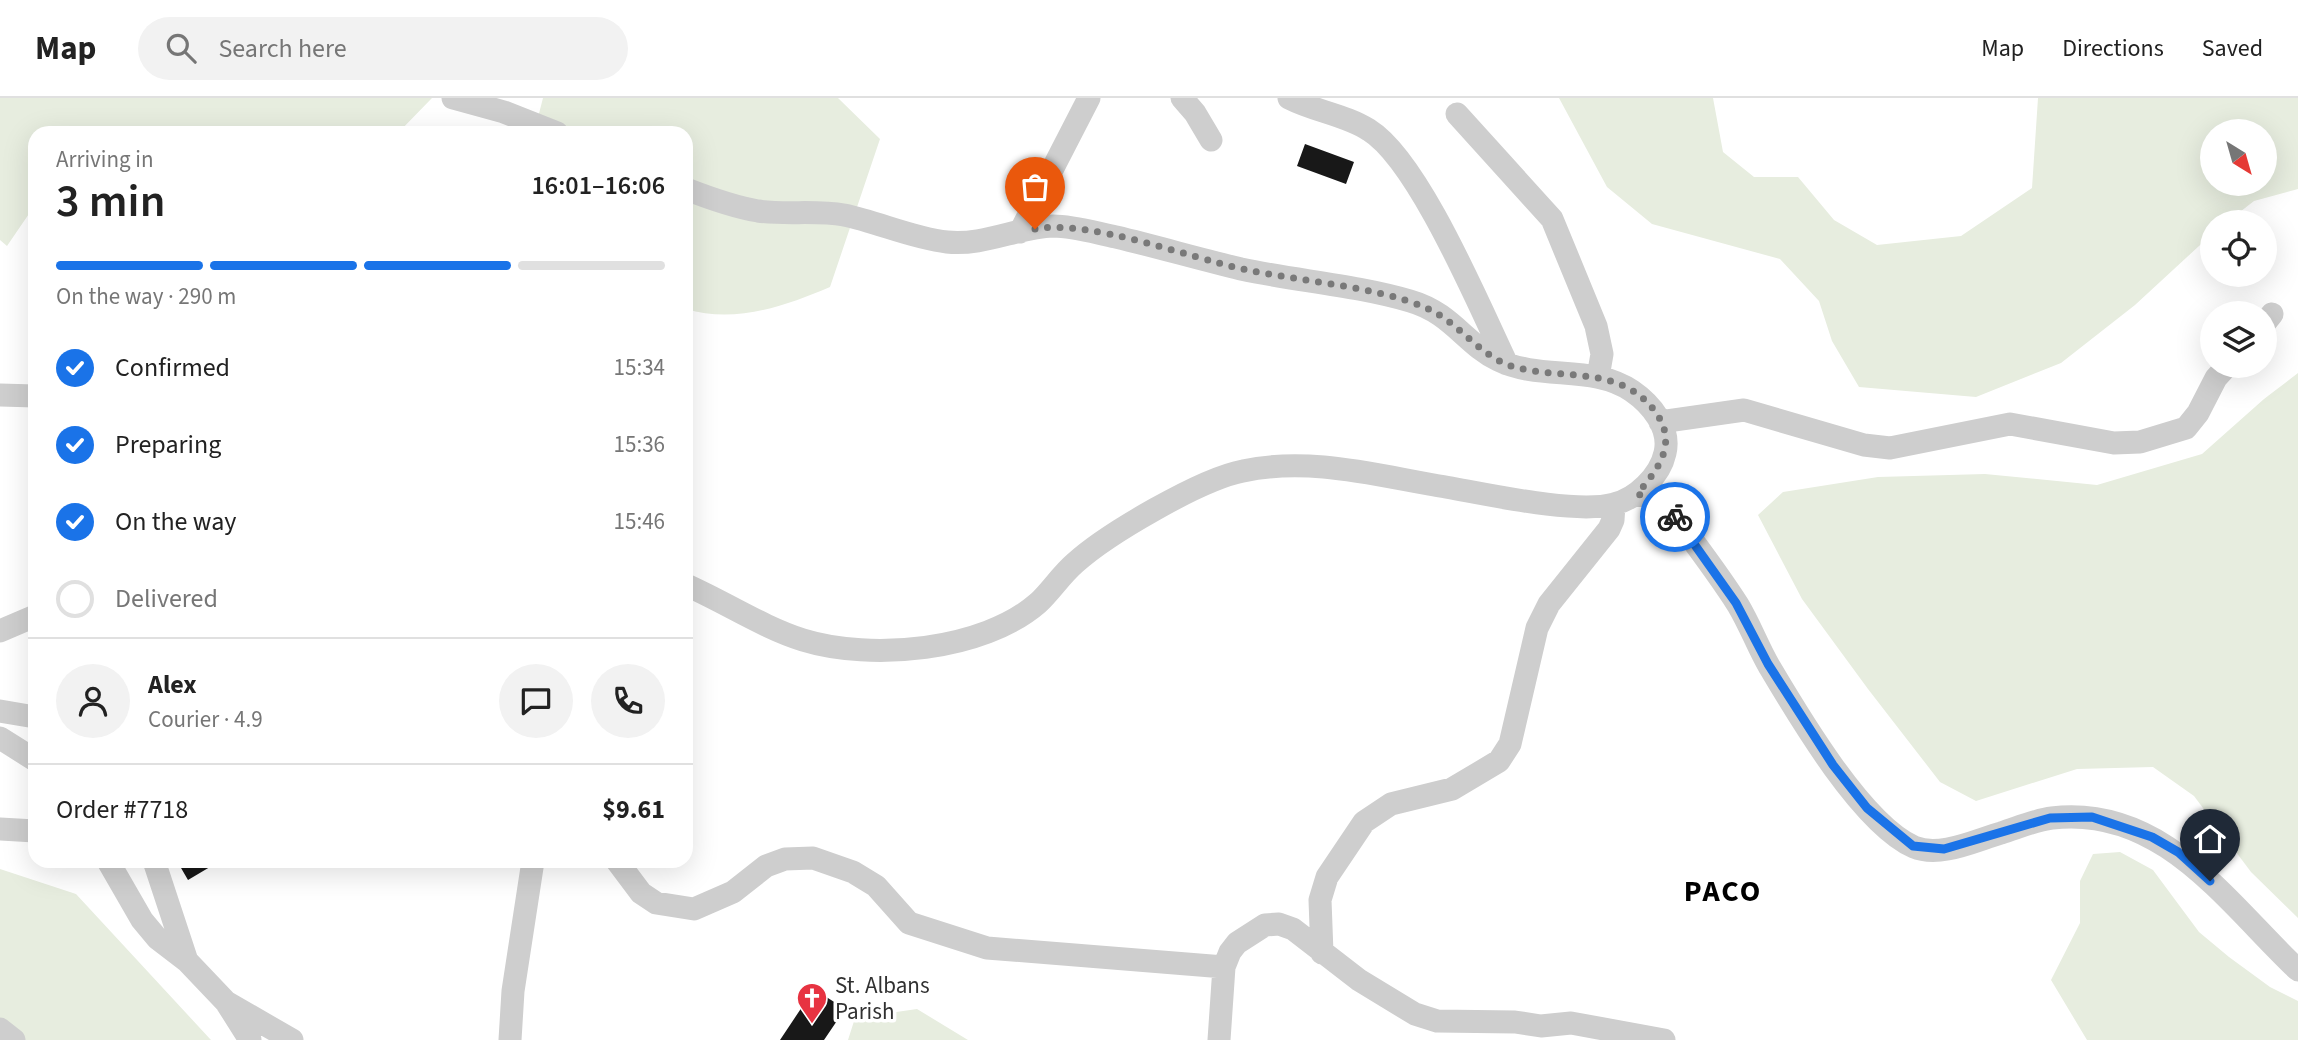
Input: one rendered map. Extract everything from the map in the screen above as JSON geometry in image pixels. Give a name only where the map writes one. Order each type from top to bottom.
[{"type":"street","points":[[453,98],[504,112],[539,126]]},
{"type":"street","points":[[1020,232],[1089,98]]},
{"type":"street","points":[[1182,98],[1195,113],[1211,141]]},
{"type":"street","points":[[1289,98],[1368,129],[1384,142],[1431,210],[1507,364]]},
{"type":"street","points":[[1457,114],[1552,219],[1596,326],[1602,354],[1598,377]]},
{"type":"street","points":[[693,192],[758,211],[840,214],[949,242],[984,240],[1050,226],[1079,229],[1241,269],[1411,301],[1440,313],[1492,358],[1507,364],[1557,375],[1598,377],[1625,386],[1647,402],[1661,422],[1667,449],[1662,462],[1637,494],[1614,505],[1599,507],[1525,500],[1328,467],[1286,464],[1239,471],[1196,489],[1121,530],[1075,563],[1024,613],[997,628],[928,648],[869,649],[838,647],[803,640],[693,588]]},
{"type":"street","points":[[1661,422],[1744,410],[1864,445],[1890,448],[2010,424],[2114,443],[2140,442],[2186,428],[2219,378]]},
{"type":"street","points":[[0,395],[28,396]]},
{"type":"street","points":[[1637,494],[1655,499],[1670,510],[1736,603],[1768,664],[1833,765],[1867,808],[1893,832],[1913,846],[1944,849],[2050,818],[2092,817],[2121,825],[2152,837],[2178,852],[2298,970]]},
{"type":"street","points":[[1322,954],[1320,901],[1327,877],[1364,822],[1391,804],[1452,789],[1480,775],[1499,761],[1505,752],[1510,744],[1537,628],[1549,604],[1609,529],[1614,505]]},
{"type":"street","points":[[0,631],[28,620]]},
{"type":"street","points":[[0,711],[28,716]]},
{"type":"street","points":[[0,738],[28,756]]},
{"type":"street","points":[[0,829],[28,831]]},
{"type":"street","points":[[622,868],[641,893],[656,903],[694,909],[733,892],[766,866],[785,859],[813,858],[853,872],[876,886],[909,923],[987,948],[1224,967]]},
{"type":"street","points":[[112,868],[142,920],[157,938],[187,961],[226,1002],[250,1040]]},
{"type":"street","points":[[156,868],[187,961]]},
{"type":"street","points":[[510,1040],[513,991],[532,868]]},
{"type":"street","points":[[1219,1040],[1224,967],[1237,943],[1265,925],[1279,924],[1293,929],[1322,954],[1415,1014],[1437,1021],[1515,1022],[1541,1026],[1571,1023],[1664,1040]]},
{"type":"street","points":[[226,1002],[292,1040]]},
{"type":"street","points":[[1545,1040],[1571,1023]]},
{"type":"street","points":[[0,1029],[13,1040]]},
{"type":"shaded area","points":[[0,98],[432,98],[405,126],[28,126],[28,215],[7,246],[0,240]]},
{"type":"shaded area","points":[[543,98],[838,98],[880,139],[830,287],[760,311],[723,315],[693,311],[693,126],[536,126]]},
{"type":"shaded area","points":[[1559,98],[1713,98],[1723,152],[1754,177],[1798,177],[1834,220],[1877,245],[1961,236],[2032,188],[2038,98],[2298,98],[2298,189],[2277,195],[2277,119],[2200,119],[2200,196],[2272,196],[2254,201],[2242,210],[2200,210],[2200,245],[2135,305],[2061,363],[1976,397],[1859,387],[1832,341],[1819,301],[1780,259],[1652,224],[1607,187]]},
{"type":"shaded area","points":[[2298,373],[2298,918],[2251,872],[2194,796],[2153,767],[2077,769],[1976,801],[1940,782],[1802,599],[1758,515],[1783,492],[1878,477],[1985,474],[2097,485],[2202,454]]},
{"type":"shaded area","points":[[2120,852],[2153,870],[2199,932],[2270,987],[2298,1001],[2298,1040],[2087,1040],[2051,980],[2080,923],[2080,881],[2093,854]]},
{"type":"shaded area","points":[[0,869],[76,894],[211,1040],[0,1040]]},
{"type":"shaded area","points":[[917,1009],[968,1040],[848,1040],[855,1018]]},
{"type":"building","points":[[1305,144],[1354,162],[1346,184],[1297,166]]},
{"type":"building","points":[[181,868],[208,868],[188,880]]},
{"type":"building","name":"St. Albans Parish","points":[[814,989],[845,1009],[824,1040],[780,1040]]},
{"type":"way so far","points":[[1035,229],[1050,226],[1079,229],[1241,269],[1411,301],[1440,313],[1492,358],[1507,364],[1524,370],[1557,375],[1598,377],[1625,386],[1647,402],[1661,422],[1667,449],[1662,462],[1637,494],[1655,499],[1675,517]]},
{"type":"place","name":"St. Albans Parish","points":[[812,1025]]},
{"type":"district","name":"PACO","points":[[1723,891]]},
{"type":"route","points":[[1675,517],[1736,603],[1768,664],[1833,765],[1867,808],[1913,846],[1926,850],[1944,849],[2050,818],[2092,817],[2152,837],[2178,852],[2210,881]]}]
